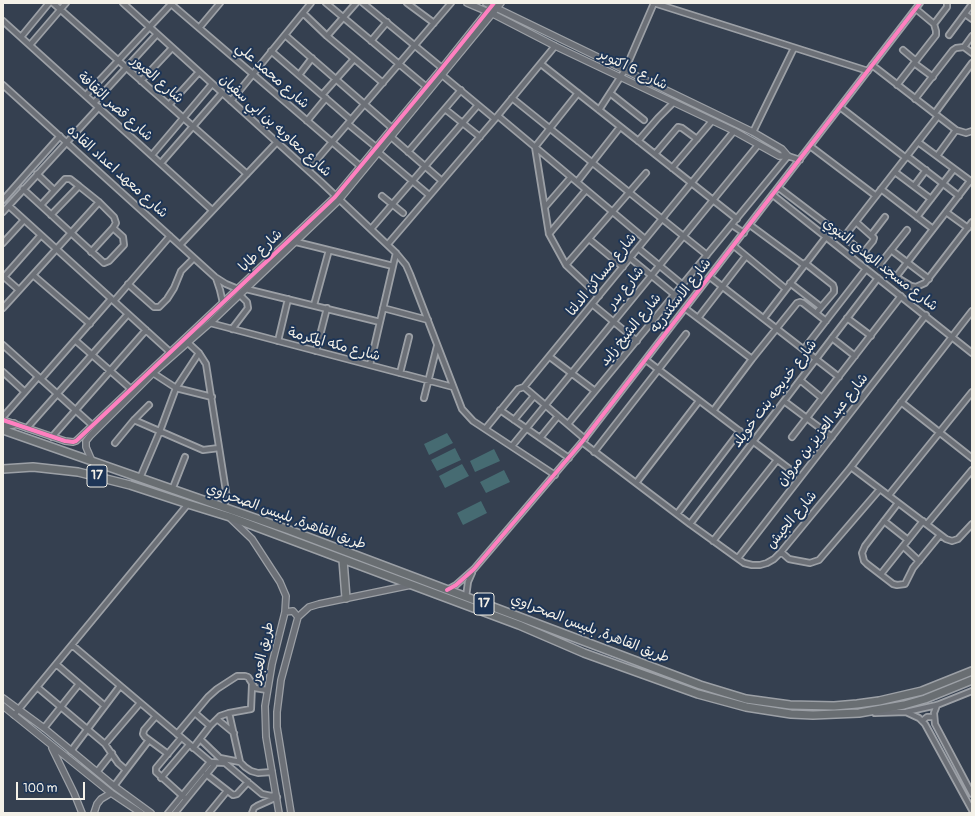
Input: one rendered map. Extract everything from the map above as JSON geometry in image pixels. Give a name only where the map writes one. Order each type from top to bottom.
[{"type":"highway","points":[[3,426],[14,424]]},
{"type":"highway","name":"طريق القاهرة, بلبيس الصحراوي","points":[[3,430],[289,530],[727,694],[768,703],[834,706],[878,701],[922,691],[972,670]]},
{"type":"highway","name":"طريق القاهرة, بلبيس الصحراوي","points":[[3,469],[33,467],[78,472],[130,485],[230,517],[518,625],[584,653],[698,694],[746,707],[791,714],[814,715],[859,713],[904,705],[925,699],[972,680]]},
{"type":"highway","points":[[342,560],[346,598]]},
{"type":"highway","points":[[567,646],[570,643],[572,636]]},
{"type":"highway","points":[[584,653],[583,648],[588,642]]},
{"type":"street","points":[[21,37],[49,3]]},
{"type":"street","name":"شارع العبور","points":[[53,3],[247,174]]},
{"type":"street","points":[[30,45],[66,3]]},
{"type":"street","name":"شارع معاويه بن ابي سفيان","points":[[123,3],[388,244],[406,265],[462,409],[468,416],[555,475]]},
{"type":"street","points":[[86,95],[171,3]]},
{"type":"street","name":"شارع محمد علي","points":[[171,3],[360,166]]},
{"type":"street","points":[[199,28],[220,3]]},
{"type":"street","points":[[231,101],[311,3]]},
{"type":"street","points":[[326,3],[428,89]]},
{"type":"street","points":[[327,36],[356,3]]},
{"type":"street","points":[[363,3],[442,68]]},
{"type":"street","points":[[407,3],[434,23]]},
{"type":"street","points":[[308,170],[451,3]]},
{"type":"street","name":"شارع 6 اكتوبر","points":[[468,3],[712,121],[779,156],[788,156],[800,160]]},
{"type":"street","points":[[599,110],[625,70],[654,3],[868,71]]},
{"type":"street","name":"شارع الاسكندريه","points":[[446,590],[456,585],[474,570],[569,458],[686,309],[920,3]]},
{"type":"street","points":[[934,24],[947,7],[947,3]]},
{"type":"street","points":[[948,35],[972,4]]},
{"type":"street","name":"شارع 6 اكتوبر","points":[[494,5],[753,132],[782,148],[788,156]]},
{"type":"street","name":"شارع طابا","points":[[3,419],[65,441],[73,442],[88,434],[186,341],[223,303],[246,289],[296,242],[337,198],[392,128],[442,75],[490,13],[494,5]]},
{"type":"street","points":[[897,85],[936,35],[934,24],[916,9]]},
{"type":"street","points":[[303,13],[327,36],[383,83]]},
{"type":"street","name":"شارع طابا","points":[[88,434],[92,425],[131,388],[170,352],[210,323],[239,292],[337,198],[360,166],[390,136],[428,89],[442,68],[490,13]]},
{"type":"street","points":[[965,14],[972,19]]},
{"type":"street","name":"شارع قصر الثقافة","points":[[3,22],[86,95],[212,210]]},
{"type":"street","points":[[370,41],[387,22]]},
{"type":"street","points":[[94,103],[157,34]]},
{"type":"street","points":[[285,35],[392,128]]},
{"type":"street","points":[[915,99],[953,50],[964,47],[972,36]]},
{"type":"street","points":[[388,244],[497,118],[555,46]]},
{"type":"street","points":[[964,47],[972,54]]},
{"type":"street","points":[[142,81],[172,48]]},
{"type":"street","points":[[753,132],[794,48]]},
{"type":"street","points":[[903,50],[932,77]]},
{"type":"street","points":[[271,51],[324,97],[377,149],[429,195]]},
{"type":"street","points":[[298,75],[312,58]]},
{"type":"street","points":[[307,121],[336,79],[354,59]]},
{"type":"street","points":[[844,237],[907,157],[972,63]]},
{"type":"street","points":[[541,64],[737,219]]},
{"type":"street","points":[[872,66],[956,130],[966,133],[972,131]]},
{"type":"street","points":[[169,105],[199,72]]},
{"type":"street","points":[[442,75],[478,105],[535,147],[646,239]]},
{"type":"street","points":[[152,155],[212,84]]},
{"type":"street","name":"شارع معهد اعداد القاده","points":[[3,85],[215,277],[239,292]]},
{"type":"street","points":[[408,152],[461,90]]},
{"type":"street","points":[[161,163],[222,93]]},
{"type":"street","points":[[578,93],[535,147],[549,234],[566,265],[600,296]]},
{"type":"street","points":[[610,93],[644,120]]},
{"type":"street","points":[[512,98],[707,255]]},
{"type":"street","points":[[638,141],[673,103]]},
{"type":"street","points":[[371,229],[478,105]]},
{"type":"street","points":[[3,212],[99,107]]},
{"type":"street","points":[[840,107],[959,196]]},
{"type":"street","points":[[445,109],[480,137]]},
{"type":"street","points":[[672,168],[712,121]]},
{"type":"street","points":[[577,182],[620,127]]},
{"type":"street","points":[[655,154],[678,127],[682,128],[696,139]]},
{"type":"street","points":[[937,156],[956,130]]},
{"type":"street","name":"شارع مساكن الدلتا","points":[[486,428],[518,389],[524,388],[550,357],[734,132]]},
{"type":"street","points":[[3,200],[60,136]]},
{"type":"street","points":[[390,136],[442,181]]},
{"type":"street","points":[[180,245],[276,142]]},
{"type":"street","points":[[896,277],[971,182],[918,142]]},
{"type":"street","name":"شارع بدر","points":[[512,446],[758,145]]},
{"type":"street","points":[[810,146],[876,196]]},
{"type":"street","name":"شارع الشيخ زايد","points":[[568,424],[788,156]]},
{"type":"street","points":[[917,217],[954,169]]},
{"type":"street","points":[[914,186],[926,170]]},
{"type":"street","points":[[895,172],[931,199]]},
{"type":"street","points":[[566,265],[646,173]]},
{"type":"street","points":[[37,174],[54,190]]},
{"type":"street","points":[[544,207],[571,177]]},
{"type":"street","points":[[41,205],[63,180],[68,178],[98,202],[116,219],[116,224],[91,252]]},
{"type":"street","points":[[51,215],[79,186]]},
{"type":"street","name":"شارع مسجد الهدي النبوي","points":[[778,188],[906,284],[916,286],[925,283],[929,279]]},
{"type":"street","points":[[23,189],[102,262],[106,263],[109,261],[125,242],[123,237],[113,228]]},
{"type":"street","points":[[881,189],[933,229]]},
{"type":"street","points":[[549,234],[586,190]]},
{"type":"street","name":"شارع مسجد الهدي النبوي","points":[[773,195],[972,353]]},
{"type":"street","points":[[382,196],[403,213]]},
{"type":"street","points":[[3,308],[98,202]]},
{"type":"street","points":[[9,206],[170,352]]},
{"type":"street","points":[[946,212],[968,228]]},
{"type":"street","points":[[872,234],[885,217]]},
{"type":"street","points":[[3,243],[24,220]]},
{"type":"street","points":[[856,222],[872,234],[874,239],[864,252]]},
{"type":"street","points":[[892,250],[929,279],[972,222]]},
{"type":"street","points":[[732,225],[744,233]]},
{"type":"street","points":[[750,225],[834,287],[834,292],[816,313]]},
{"type":"street","points":[[880,264],[907,230]]},
{"type":"street","points":[[19,290],[3,277],[41,235]]},
{"type":"street","points":[[3,419],[25,392],[128,284],[170,236]]},
{"type":"street","points":[[764,318],[826,237]]},
{"type":"street","points":[[589,239],[623,267]]},
{"type":"street","points":[[296,242],[393,266]]},
{"type":"street","points":[[734,246],[786,289]]},
{"type":"street","points":[[638,248],[683,285]]},
{"type":"street","points":[[314,305],[329,250]]},
{"type":"street","points":[[370,365],[396,253]]},
{"type":"street","points":[[698,318],[746,256]]},
{"type":"street","points":[[128,284],[154,307],[159,307],[167,299],[174,288],[181,271],[194,258]]},
{"type":"street","points":[[630,258],[675,295]]},
{"type":"street","points":[[804,350],[866,269]]},
{"type":"street","points":[[33,275],[90,324]]},
{"type":"street","name":"شارع معهد اعداد القاده","points":[[215,277],[223,303]]},
{"type":"street","points":[[710,277],[839,377]]},
{"type":"street","name":"شارع خديجه بنت خويلد","points":[[690,524],[878,278]]},
{"type":"street","points":[[790,283],[821,307]]},
{"type":"street","points":[[246,289],[380,322]]},
{"type":"street","points":[[232,329],[248,308],[247,302],[239,292]]},
{"type":"street","points":[[792,437],[901,296]]},
{"type":"street","points":[[278,341],[288,299]]},
{"type":"street","points":[[713,411],[752,359],[798,302],[803,303],[826,321]]},
{"type":"street","points":[[592,304],[637,341]]},
{"type":"street","points":[[316,351],[327,308]]},
{"type":"street","points":[[383,308],[428,320]]},
{"type":"street","points":[[686,309],[752,359]]},
{"type":"street","name":"شارع الجيش","points":[[524,388],[568,424],[594,452],[690,524],[744,563],[760,565],[774,559],[781,552],[851,466],[972,310]]},
{"type":"street","points":[[27,428],[128,314]]},
{"type":"street","name":"شارع عبد العزيز بن مروان","points":[[738,558],[926,315]]},
{"type":"street","points":[[847,318],[871,336]]},
{"type":"street","name":"شارع مكه المكرمة","points":[[210,323],[453,387]]},
{"type":"street","points":[[52,437],[146,330]]},
{"type":"street","points":[[594,452],[686,334]]},
{"type":"street","points":[[400,373],[409,337]]},
{"type":"street","points":[[832,338],[855,356]]},
{"type":"street","points":[[75,340],[131,388]]},
{"type":"street","points":[[186,341],[199,352],[206,364],[227,498],[223,508]]},
{"type":"street","points":[[3,345],[92,425]]},
{"type":"street","points":[[424,398],[438,346]]},
{"type":"street","points":[[140,478],[176,388],[199,352]]},
{"type":"street","points":[[550,357],[595,391]]},
{"type":"street","points":[[646,360],[800,477]]},
{"type":"street","points":[[3,372],[25,392]]},
{"type":"street","points":[[153,373],[176,388],[212,397]]},
{"type":"street","points":[[800,380],[822,398]]},
{"type":"street","points":[[889,495],[972,392]]},
{"type":"street","points":[[514,420],[534,396]]},
{"type":"street","points":[[636,483],[700,401]]},
{"type":"street","points":[[784,401],[832,437]]},
{"type":"street","points":[[901,402],[972,458]]},
{"type":"street","points":[[115,443],[149,405]]},
{"type":"street","points":[[500,410],[569,458]]},
{"type":"street","points":[[540,438],[558,416]]},
{"type":"street","points":[[134,420],[203,450],[219,448]]},
{"type":"street","points":[[677,514],[740,432]]},
{"type":"street","points":[[88,434],[86,447],[92,461]]},
{"type":"street","points":[[172,490],[185,457]]},
{"type":"street","points":[[713,541],[777,460]]},
{"type":"street","points":[[851,466],[946,539],[952,541],[960,537],[972,524]]},
{"type":"street","points":[[880,574],[908,540],[972,470]]},
{"type":"street","points":[[781,552],[789,559],[810,563],[819,560],[880,489]]},
{"type":"street","points":[[898,503],[865,546],[862,554],[864,561],[867,564],[893,584],[901,585],[907,581],[914,568],[940,534]]},
{"type":"street","points":[[14,715],[188,504]]},
{"type":"street","name":"طريق العبور","points":[[230,517],[252,539],[280,582],[286,596],[285,612],[267,690],[265,706],[265,721],[279,813]]},
{"type":"street","points":[[884,521],[908,540]]},
{"type":"street","points":[[903,546],[919,561]]},
{"type":"street","name":"شارع الاسكندريه","points":[[466,597],[468,582],[474,570]]},
{"type":"street","points":[[285,612],[293,612],[298,617],[305,610],[314,605],[410,585]]},
{"type":"street","name":"طريق العبور","points":[[291,813],[277,727],[277,712],[280,680],[298,617]]},
{"type":"street","points":[[72,645],[212,763],[225,763]]},
{"type":"street","points":[[56,664],[105,706]]},
{"type":"street","points":[[184,797],[157,774],[155,770],[168,754],[195,713],[208,697],[217,689],[237,676],[242,675],[248,677],[257,689],[267,690]]},
{"type":"street","points":[[44,728],[80,684]]},
{"type":"street","points":[[162,778],[217,719],[229,713],[251,709],[252,684]]},
{"type":"street","points":[[71,751],[120,686]]},
{"type":"street","points":[[37,687],[105,744],[118,763],[126,770]]},
{"type":"street","points":[[859,713],[906,712],[937,705],[972,692]]},
{"type":"street","points":[[3,698],[44,728],[114,786],[151,813]]},
{"type":"street","points":[[105,744],[140,702]]},
{"type":"street","points":[[937,705],[933,717],[935,724],[972,794]]},
{"type":"street","points":[[3,706],[51,746],[138,812]]},
{"type":"street","points":[[906,712],[925,724],[972,810]]},
{"type":"street","points":[[195,713],[210,726]]},
{"type":"street","points":[[229,713],[240,762],[251,771],[258,773],[272,772]]},
{"type":"street","points":[[156,716],[144,731],[144,736],[168,754]]},
{"type":"street","points":[[922,721],[927,717],[933,717]]},
{"type":"street","points":[[217,719],[234,733]]},
{"type":"street","points":[[201,737],[225,763],[262,794],[266,796],[276,796]]},
{"type":"street","points":[[114,786],[149,740]]},
{"type":"street","points":[[51,746],[82,813]]},
{"type":"street","points":[[97,772],[112,753]]},
{"type":"street","points":[[220,758],[240,762]]},
{"type":"street","points":[[168,813],[206,774],[212,763]]},
{"type":"street","points":[[175,813],[184,797],[212,763]]},
{"type":"street","points":[[206,774],[232,795],[236,795],[248,782]]},
{"type":"street","points":[[209,813],[227,791]]},
{"type":"street","points":[[94,813],[97,804],[101,799],[111,793]]},
{"type":"street","points":[[252,813],[254,808],[276,796]]},
{"type":"green space","points":[[447,433],[453,443],[429,455],[424,444]]},
{"type":"green space","points":[[455,448],[461,460],[437,471],[431,460]]},
{"type":"green space","points":[[494,449],[500,461],[475,472],[470,461]]},
{"type":"green space","points":[[462,464],[469,476],[445,488],[439,476]]},
{"type":"green space","points":[[504,470],[510,482],[486,493],[480,482]]},
{"type":"green space","points":[[481,501],[487,513],[463,525],[457,513]]},
{"type":"cycle path","points":[[3,420],[65,441],[76,441],[335,197],[494,3]]},
{"type":"cycle path","points":[[447,590],[456,585],[474,569],[582,442],[920,3]]}]
